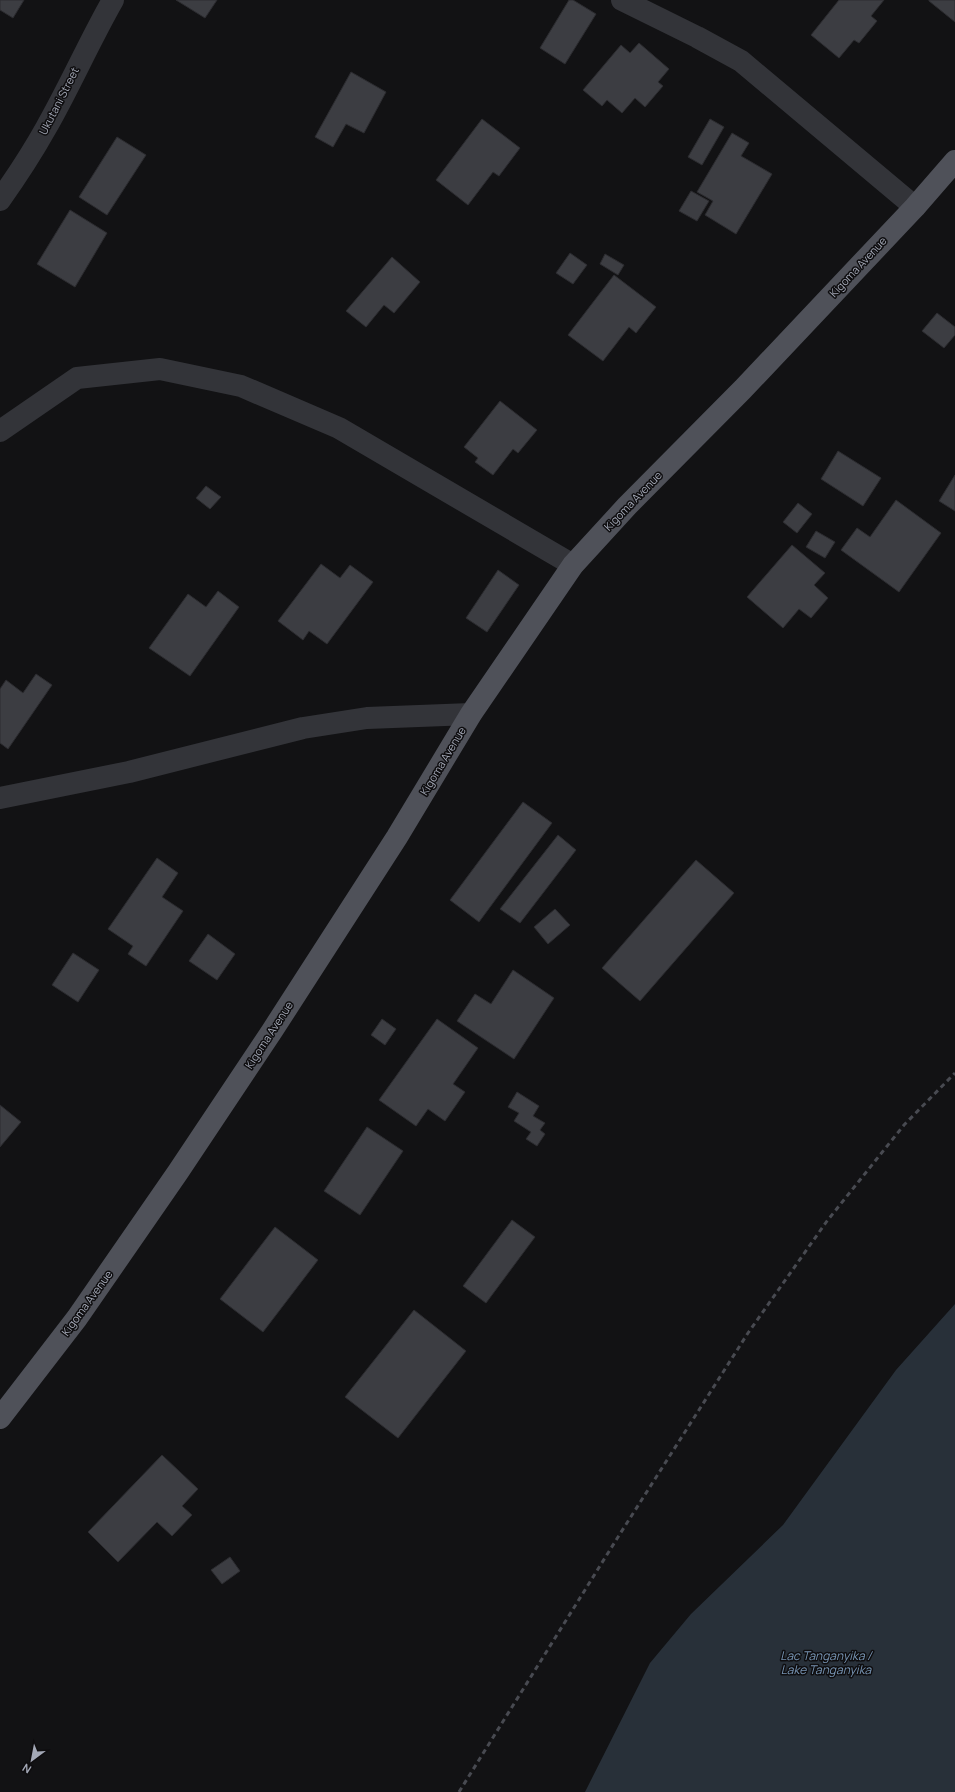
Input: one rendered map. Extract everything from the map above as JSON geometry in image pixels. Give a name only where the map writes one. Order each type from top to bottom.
[{"type":"main road","name":"Kigoma Avenue","points":[[0,1418],[77,1318],[178,1172],[272,1031],[397,837],[471,714],[573,565],[627,506],[743,389],[915,207],[955,161]]},
{"type":"street","name":"Ukutani Street","points":[[0,200],[27,162],[47,126],[90,40],[113,0]]},
{"type":"street","points":[[622,0],[697,37],[741,61],[915,207]]},
{"type":"street","points":[[0,431],[77,378],[160,369],[241,386],[339,428],[573,565]]},
{"type":"street","points":[[0,798],[129,772],[303,728],[367,718],[471,714]]},
{"type":"water","name":"Lac Tanganyika / Lake Tanganyika","points":[[955,1304],[955,1792],[585,1792],[650,1663],[691,1614],[783,1525],[896,1370]]},
{"type":"building","points":[[0,0],[24,0],[13,18],[0,10]]},
{"type":"building","points":[[176,0],[217,0],[205,18]]},
{"type":"building","points":[[569,0],[573,0],[596,14],[565,64],[540,48]]},
{"type":"building","points":[[839,0],[884,0],[871,16],[877,21],[859,43],[854,40],[839,58],[811,35]]},
{"type":"building","points":[[955,0],[955,22],[929,1]]},
{"type":"building","points":[[639,43],[669,69],[658,82],[663,86],[645,107],[635,98],[622,113],[607,100],[602,106],[583,90],[621,45],[630,53]]},
{"type":"building","points":[[351,72],[386,92],[364,133],[346,124],[333,147],[315,137]]},
{"type":"building","points":[[482,119],[520,148],[499,176],[493,172],[468,205],[436,180]]},
{"type":"building","points":[[710,119],[724,127],[702,165],[688,157]]},
{"type":"building","points":[[732,133],[749,143],[741,156],[772,174],[736,234],[705,215],[713,201],[697,192]]},
{"type":"building","points":[[117,137],[146,155],[107,215],[79,197]]},
{"type":"building","points":[[691,191],[709,201],[697,221],[679,211]]},
{"type":"building","points":[[70,210],[107,233],[75,287],[37,264]]},
{"type":"building","points":[[570,253],[587,265],[573,284],[556,273]]},
{"type":"building","points":[[605,254],[624,265],[618,275],[600,264]]},
{"type":"building","points":[[392,257],[420,282],[394,313],[384,305],[366,327],[346,311]]},
{"type":"building","points":[[614,275],[656,307],[636,333],[629,327],[603,361],[568,335]]},
{"type":"building","points":[[937,313],[955,327],[955,335],[944,348],[922,331]]},
{"type":"building","points":[[500,401],[537,430],[518,453],[513,449],[493,475],[475,462],[478,458],[464,447]]},
{"type":"building","points":[[838,451],[881,478],[863,506],[821,479]]},
{"type":"building","points":[[955,475],[955,511],[939,501]]},
{"type":"building","points":[[206,486],[221,497],[210,509],[196,498]]},
{"type":"building","points":[[896,500],[941,533],[899,592],[841,550],[857,528],[870,537]]},
{"type":"building","points":[[798,503],[812,514],[797,533],[783,522]]},
{"type":"building","points":[[816,531],[835,542],[825,558],[806,547]]},
{"type":"building","points":[[792,545],[825,573],[814,585],[828,598],[811,618],[799,609],[783,628],[747,597]]},
{"type":"building","points":[[321,564],[340,578],[350,565],[373,582],[327,644],[309,631],[303,640],[278,621]]},
{"type":"building","points":[[498,570],[519,585],[487,632],[466,618]]},
{"type":"building","points":[[218,591],[239,607],[190,676],[149,648],[188,594],[206,607]]},
{"type":"building","points":[[36,674],[52,685],[8,749],[0,743],[0,689],[6,680],[23,693]]},
{"type":"building","points":[[523,802],[552,823],[479,922],[450,900]]},
{"type":"building","points":[[558,835],[576,850],[520,923],[500,909]]},
{"type":"building","points":[[157,858],[178,873],[162,897],[183,911],[146,966],[128,954],[133,946],[108,929]]},
{"type":"building","points":[[696,860],[734,893],[640,1001],[602,968]]},
{"type":"building","points":[[555,909],[570,925],[548,944],[534,927]]},
{"type":"building","points":[[208,934],[235,954],[217,980],[189,961]]},
{"type":"building","points":[[73,953],[99,970],[78,1002],[52,985]]},
{"type":"building","points":[[513,970],[554,998],[514,1059],[457,1021],[475,994],[491,1004]]},
{"type":"building","points":[[382,1019],[396,1029],[385,1045],[371,1035]]},
{"type":"building","points":[[437,1019],[478,1048],[453,1084],[465,1092],[445,1121],[428,1109],[416,1126],[379,1100]]},
{"type":"building","points":[[517,1092],[539,1106],[533,1116],[545,1123],[540,1130],[545,1134],[537,1146],[526,1139],[531,1132],[514,1121],[519,1113],[508,1107]]},
{"type":"building","points":[[0,1105],[21,1122],[0,1147]]},
{"type":"building","points":[[367,1127],[403,1151],[360,1215],[324,1191]]},
{"type":"building","points":[[512,1220],[535,1237],[486,1303],[463,1286]]},
{"type":"building","points":[[275,1227],[318,1260],[263,1332],[220,1299]]},
{"type":"building","points":[[414,1310],[466,1351],[398,1438],[345,1397]]},
{"type":"building","points":[[162,1455],[198,1489],[182,1506],[192,1515],[172,1536],[157,1522],[118,1562],[88,1532]]},
{"type":"building","points":[[230,1557],[240,1571],[222,1584],[211,1570]]},
{"type":"railway","points":[[459,1792],[618,1537],[748,1333],[827,1221],[904,1125],[955,1073]]}]
